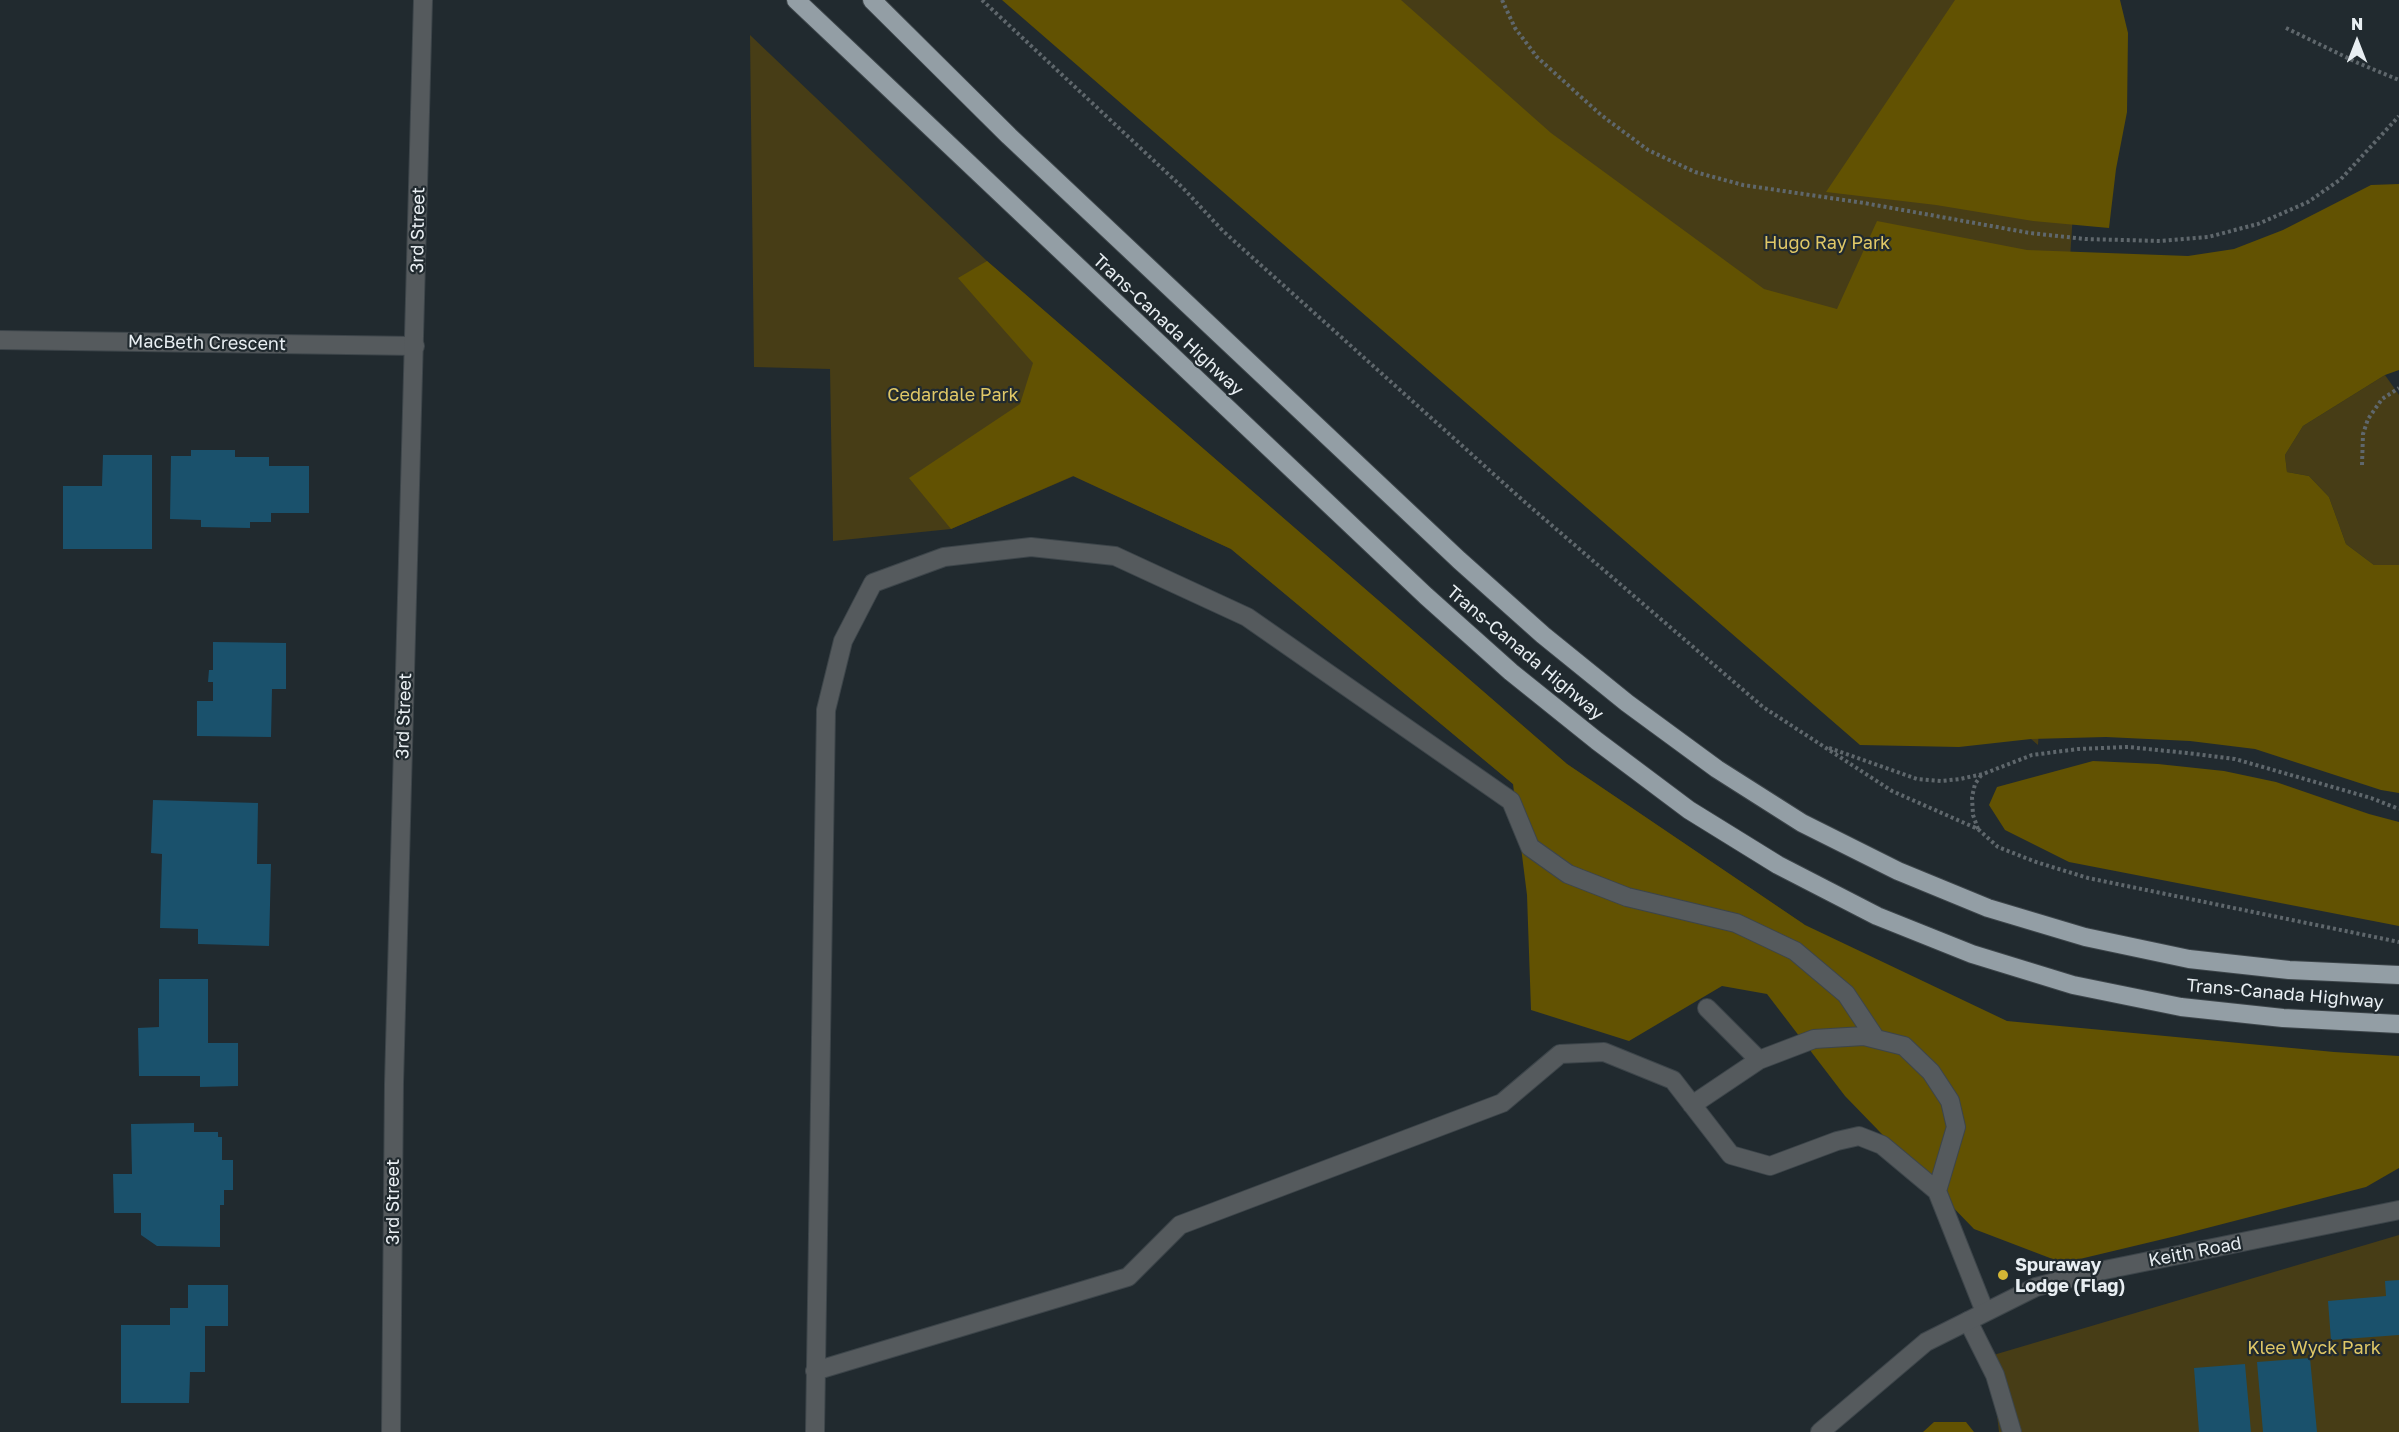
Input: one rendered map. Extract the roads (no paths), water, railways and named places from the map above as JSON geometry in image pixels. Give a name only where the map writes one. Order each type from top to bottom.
[{"type":"highway","name":"Trans-Canada Highway","points":[[796,0],[1426,596],[1520,679],[1597,741],[1689,810],[1778,865],[1877,916],[1972,954],[2073,985],[2181,1007],[2283,1018],[2396,1024]]},
{"type":"highway","name":"Trans-Canada Highway","points":[[872,0],[1009,136],[1459,560],[1543,635],[1628,703],[1717,769],[1802,822],[1898,871],[1988,908],[2085,937],[2189,959],[2289,970],[2396,975]]},
{"type":"street","name":"3rd Street","points":[[391,1432],[394,1083],[423,0]]},
{"type":"street","name":"MacBeth Crescent","points":[[0,340],[415,346]]},
{"type":"street","points":[[815,1432],[826,710],[843,641],[873,584],[944,557],[1031,547],[1115,556],[1247,617],[1511,801],[1530,847],[1568,874],[1627,897],[1736,923],[1795,951],[1846,994],[1876,1039]]},
{"type":"street","points":[[1707,1008],[1759,1060]]},
{"type":"street","points":[[1692,1105],[1759,1060],[1814,1039],[1864,1036],[1904,1046],[1931,1072],[1950,1101],[1956,1127],[1937,1191]]},
{"type":"street","points":[[815,1371],[1128,1276],[1180,1225],[1502,1103],[1560,1054],[1604,1052],[1673,1080],[1731,1155],[1770,1166],[1837,1141],[1859,1136],[1881,1145],[1937,1191],[1985,1312]]},
{"type":"street","name":"Keith Road","points":[[1820,1432],[1926,1342],[2036,1287],[2090,1273],[2399,1210]]},
{"type":"street","points":[[1968,1321],[1995,1375],[2012,1432]]},
{"type":"place","name":"Spuraway Lodge (Flag)","points":[[2003,1275]]},
{"type":"park label","name":"Hugo Ray Park","points":[[1827,243]]},
{"type":"park label","name":"Cedardale Park","points":[[953,395]]},
{"type":"park label","name":"Klee Wyck Park","points":[[2314,1348]]}]
